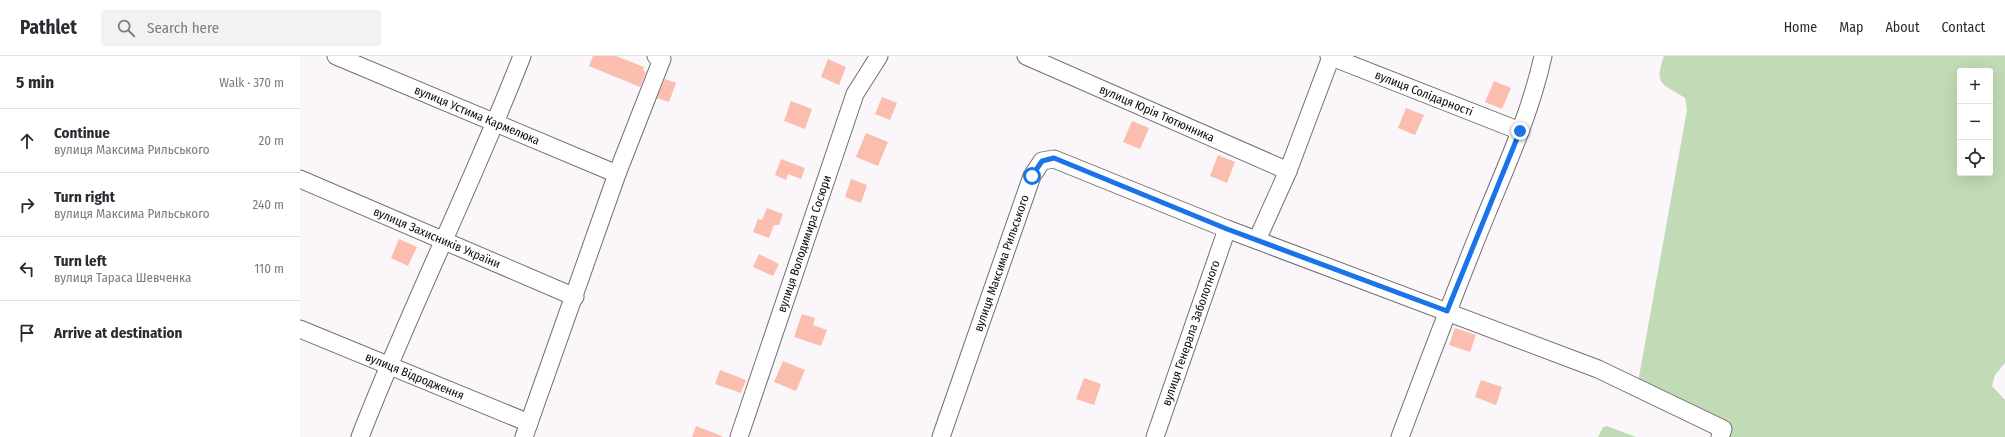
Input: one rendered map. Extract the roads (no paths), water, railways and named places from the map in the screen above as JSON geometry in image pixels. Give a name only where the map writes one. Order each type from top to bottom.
[{"type":"street","name":"вулиця Устима Кармелюка","points":[[336,56],[617,174]]},
{"type":"street","points":[[360,437],[388,366],[445,241],[495,124],[522,56]]},
{"type":"street","name":"вулиця Володимира Сосюри","points":[[739,437],[855,94],[880,56]]},
{"type":"street","name":"вулиця Юрія Тютюнника","points":[[1026,56],[1288,171]]},
{"type":"street","points":[[1257,240],[1288,171],[1330,56]]},
{"type":"street","name":"вулиця Солідарності","points":[[1330,56],[1520,131]]},
{"type":"street","points":[[1400,437],[1447,311],[1520,131],[1532,98],[1543,56]]},
{"type":"street","points":[[526,430],[575,297],[659,57]]},
{"type":"street","name":"вулиця Максима Рильського","points":[[941,437],[1032,176],[1042,161],[1054,158],[1227,229],[1447,311],[1598,370],[1722,433]]},
{"type":"street","name":"вулиця Захисників України","points":[[300,179],[575,297]]},
{"type":"street","name":"вулиця Генерала Заболотного","points":[[1156,437],[1227,229]]},
{"type":"street","name":"вулиця Відродження","points":[[300,328],[388,366],[526,430]]}]
